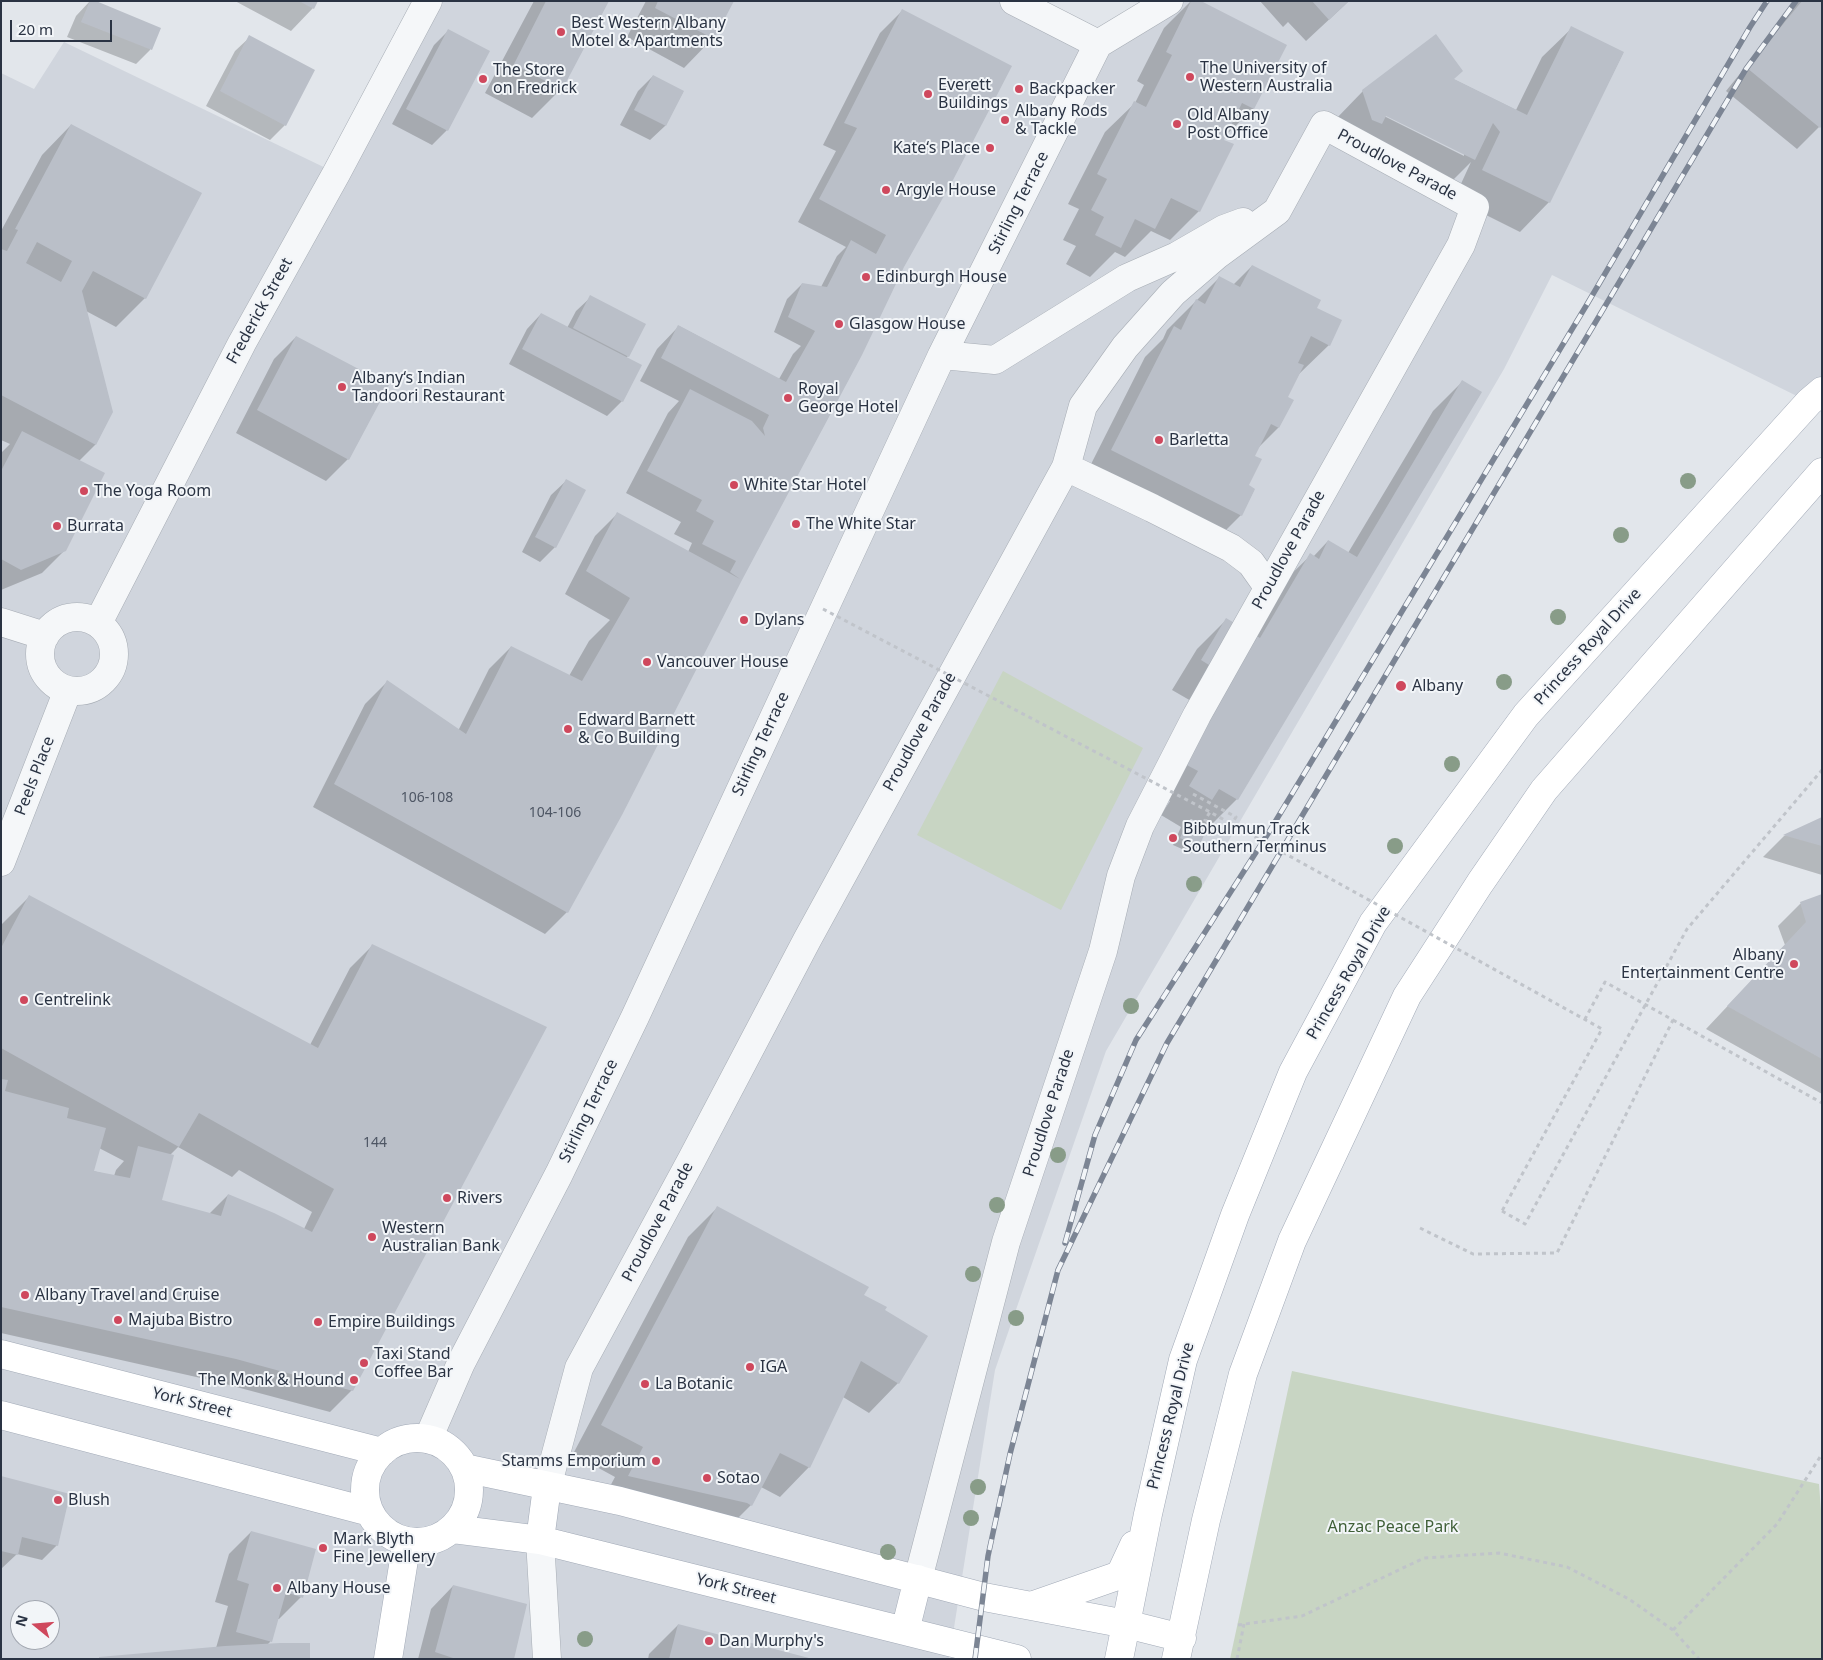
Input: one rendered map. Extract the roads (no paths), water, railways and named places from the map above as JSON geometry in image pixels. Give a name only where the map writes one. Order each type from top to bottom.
[{"type":"main road","name":"Princess Royal Drive","points":[[1119,1659],[1148,1514],[1183,1360],[1235,1215],[1293,1072],[1373,923],[1526,715],[1818,403]]},
{"type":"main road","points":[[464,1468],[620,1501],[984,1597],[1126,1624],[1179,1648],[1206,1520],[1243,1374],[1292,1241],[1407,996],[1480,883],[1544,790],[1822,472]]},
{"type":"main road","name":"York Street","points":[[1,1354],[382,1452]]},
{"type":"main road","points":[[1,1415],[370,1512]]},
{"type":"main road","points":[[412,1438],[428,1439],[443,1445],[456,1455],[464,1468],[469,1484],[468,1500],[463,1516],[453,1529],[439,1537],[424,1542],[407,1541],[392,1536],[379,1525],[370,1512],[366,1496],[367,1480],[372,1464],[382,1452],[396,1442],[412,1438]]},
{"type":"main road","points":[[540,1540],[547,1487]]},
{"type":"main road","points":[[1033,1606],[1120,1575],[1148,1514]]},
{"type":"main road","name":"York Street","points":[[453,1529],[540,1540],[1017,1659]]},
{"type":"main road","points":[[388,1659],[407,1541]]},
{"type":"main road","points":[[905,1632],[918,1579]]},
{"type":"street","name":"Frederick Street","points":[[98,623],[242,343],[336,174],[428,1]]},
{"type":"street","points":[[1014,1],[1098,44],[1169,1]]},
{"type":"street","name":"Stirling Terrace","points":[[428,1439],[461,1363],[558,1174],[635,1017],[942,355],[1098,44]]},
{"type":"street","name":"Proudlove Parade","points":[[547,1487],[579,1368],[697,1150],[811,932],[1066,468],[1083,406],[1125,347],[1173,293],[1217,255],[1277,211],[1324,125],[1475,207],[1461,245],[1196,715],[1140,826],[1121,876],[1103,951],[1006,1242],[918,1579]]},
{"type":"street","points":[[942,355],[994,360],[1127,278],[1177,256],[1224,229],[1277,211]]},
{"type":"street","points":[[1066,468],[1152,508],[1231,548],[1251,563],[1268,587]]},
{"type":"street","points":[[74,617],[87,618],[98,623],[107,632],[112,643],[114,656],[111,668],[104,679],[93,687],[81,690],[68,690],[58,686],[44,669],[40,658],[45,636],[52,626],[62,619],[74,617]]},
{"type":"street","points":[[1,622],[45,636]]},
{"type":"street","name":"Peels Place","points":[[1,862],[68,690]]},
{"type":"street","points":[[540,1540],[547,1659]]},
{"type":"railway","points":[[1065,1243],[1095,1135],[1136,1040],[1269,832],[1586,306],[1767,1]]},
{"type":"railway","points":[[975,1659],[988,1556],[1010,1454],[1058,1270],[1167,1043],[1746,69],[1796,1]]},
{"type":"place","name":"Best Western Albany Motel & Apartments","points":[[561,32]]},
{"type":"place","name":"The University of Western Australia","points":[[1190,77]]},
{"type":"place","name":"The Store on Fredrick","points":[[483,79]]},
{"type":"place","name":"Backpacker","points":[[1019,89]]},
{"type":"place","name":"Everett Buildings","points":[[928,94]]},
{"type":"place","name":"Albany Rods & Tackle","points":[[1005,120]]},
{"type":"place","name":"Old Albany Post Office","points":[[1177,124]]},
{"type":"place","name":"Kate‘s Place","points":[[990,148]]},
{"type":"place","name":"Argyle House","points":[[886,190]]},
{"type":"place","name":"Edinburgh House","points":[[866,277]]},
{"type":"place","name":"Glasgow House","points":[[839,324]]},
{"type":"place","name":"Albany‘s Indian Tandoori Restaurant","points":[[342,387]]},
{"type":"place","name":"Royal George Hotel","points":[[788,398]]},
{"type":"place","name":"Barletta","points":[[1159,440]]},
{"type":"place","name":"White Star Hotel","points":[[734,485]]},
{"type":"place","name":"The Yoga Room","points":[[84,491]]},
{"type":"place","name":"The White Star","points":[[796,524]]},
{"type":"place","name":"Burrata","points":[[57,526]]},
{"type":"place","name":"Dylans","points":[[744,620]]},
{"type":"place","name":"Vancouver House","points":[[647,662]]},
{"type":"place","name":"Albany","points":[[1401,686]]},
{"type":"place","name":"Edward Barnett & Co Building","points":[[568,729]]},
{"type":"place","name":"Bibbulmun Track Southern Terminus","points":[[1173,838]]},
{"type":"place","name":"Albany Entertainment Centre","points":[[1794,964]]},
{"type":"place","name":"Centrelink","points":[[24,1000]]},
{"type":"place","name":"Rivers","points":[[447,1198]]},
{"type":"place","name":"Western Australian Bank","points":[[372,1237]]},
{"type":"place","name":"Albany Travel and Cruise","points":[[25,1295]]},
{"type":"place","name":"Majuba Bistro","points":[[118,1320]]},
{"type":"place","name":"Empire Buildings","points":[[318,1322]]},
{"type":"place","name":"Taxi Stand Coffee Bar","points":[[364,1363]]},
{"type":"place","name":"IGA","points":[[750,1367]]},
{"type":"place","name":"The Monk & Hound","points":[[354,1380]]},
{"type":"place","name":"La Botanic","points":[[645,1384]]},
{"type":"place","name":"Stamms Emporium","points":[[656,1461]]},
{"type":"place","name":"Sotao","points":[[707,1478]]},
{"type":"place","name":"Blush","points":[[58,1500]]},
{"type":"place","name":"Mark Blyth Fine Jewellery","points":[[323,1548]]},
{"type":"place","name":"Albany House","points":[[277,1588]]},
{"type":"place","name":"Dan Murphy's","points":[[709,1641]]},
{"type":"park label","name":"Anzac Peace Park","points":[[1393,1527]]}]
